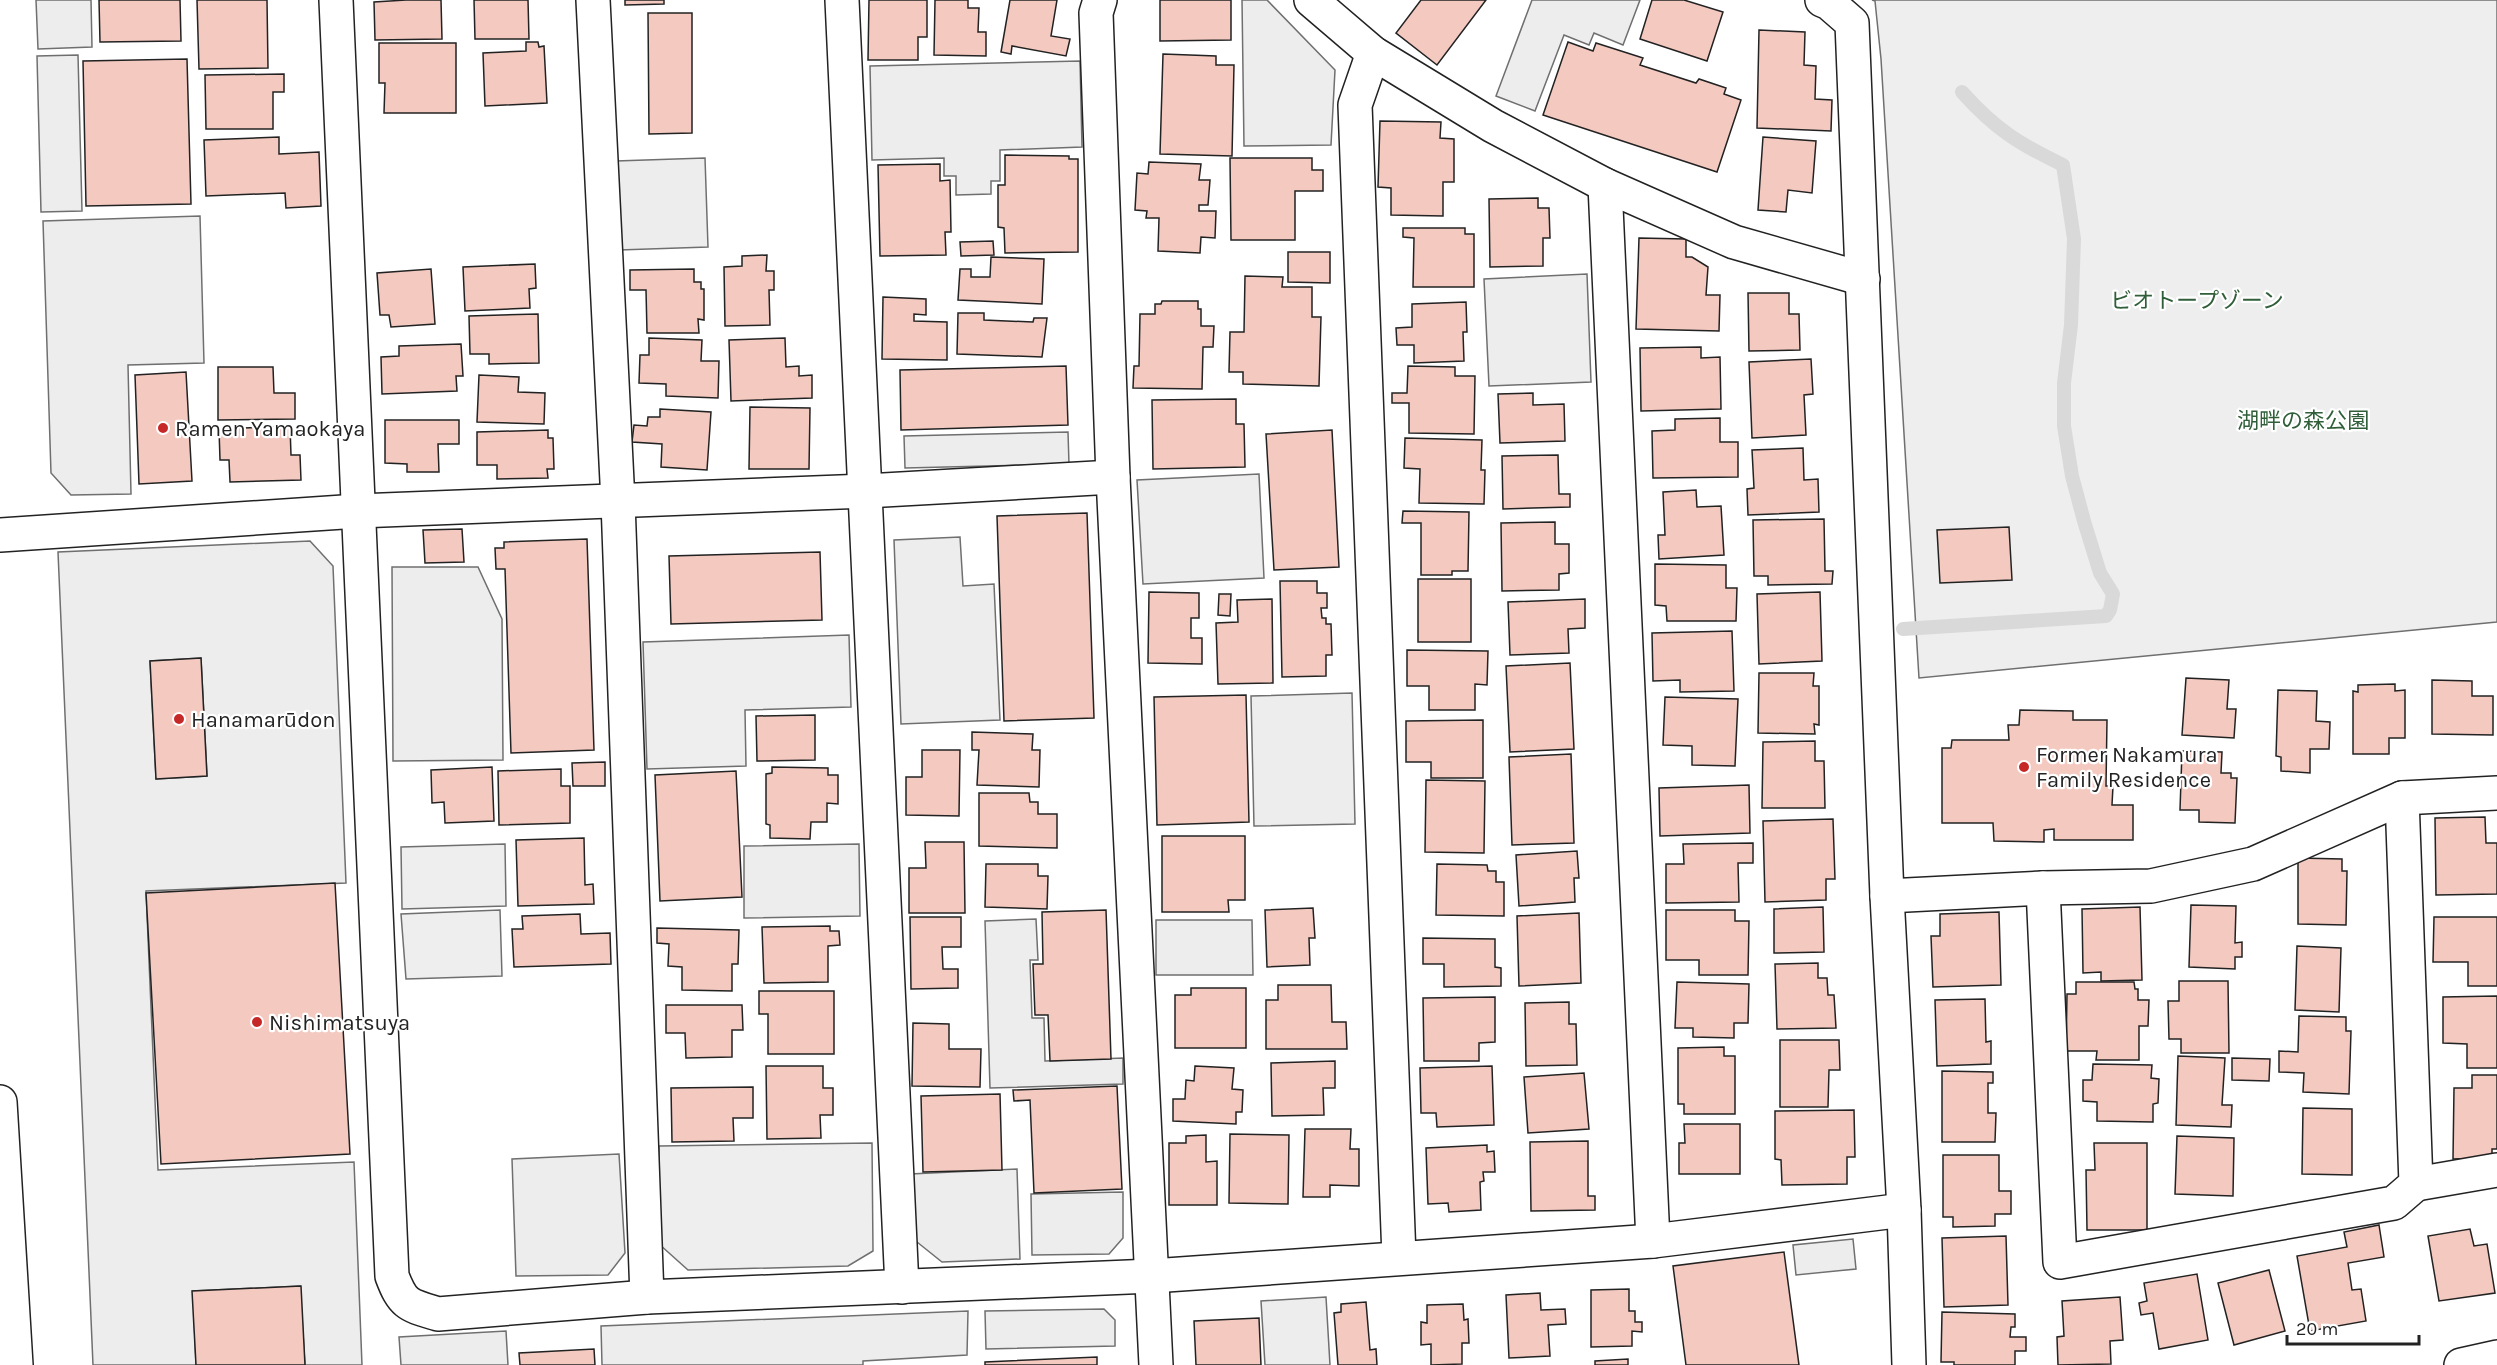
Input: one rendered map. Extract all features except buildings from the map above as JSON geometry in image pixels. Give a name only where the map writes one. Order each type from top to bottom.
[{"type":"street","points":[[336,0],[392,1276],[400,1297],[418,1308],[438,1314],[647,1297],[1152,1276],[1653,1241],[1904,1210]]},
{"type":"street","points":[[593,0],[618,502],[647,1297]]},
{"type":"street","points":[[842,0],[902,1287]]},
{"type":"street","points":[[1100,0],[1096,13],[1113,477],[1156,1365]]},
{"type":"street","points":[[1311,0],[1373,53],[1493,126],[1605,185],[1734,242],[1863,279]]},
{"type":"street","points":[[1822,0],[1852,22],[1887,896],[1904,1210],[1909,1365]]},
{"type":"street","points":[[1373,53],[1354,105],[1399,1257]]},
{"type":"street","points":[[1605,185],[1653,1241]]},
{"type":"street","points":[[0,535],[358,511],[866,491],[1113,477]]},
{"type":"street","points":[[1887,896],[2043,888],[2151,886],[2253,864],[2402,798],[2497,793]]},
{"type":"street","points":[[2402,798],[2416,1184]]},
{"type":"street","points":[[2043,888],[2060,1262],[2394,1203],[2416,1184],[2497,1170]]},
{"type":"street","points":[[0,1102],[16,1365]]},
{"type":"street","points":[[2461,1365],[2497,1357]]},
{"type":"green space","name":"ビオトープゾーン","points":[[1872,0],[2497,0],[2497,622],[1919,678],[1881,59],[1875,1]]},
{"type":"green space","points":[[849,635],[851,707],[745,710],[746,766],[647,769],[643,642]]},
{"type":"green space","points":[[505,844],[506,906],[402,909],[401,847]]},
{"type":"green space","points":[[500,910],[502,976],[406,979],[401,914]]},
{"type":"green space","points":[[872,1143],[873,1251],[848,1266],[688,1270],[659,1244],[659,1146]]},
{"type":"shaded area","points":[[36,0],[91,0],[92,47],[38,49]]},
{"type":"shaded area","points":[[1242,0],[1267,0],[1335,70],[1331,145],[1244,146]]},
{"type":"shaded area","points":[[1532,0],[1640,0],[1623,45],[1594,33],[1589,45],[1564,35],[1535,111],[1496,96]]},
{"type":"shaded area","points":[[78,55],[82,211],[41,212],[37,56]]},
{"type":"shaded area","points":[[1080,61],[1082,147],[1000,150],[1000,181],[991,181],[991,194],[956,195],[956,176],[944,176],[944,158],[872,160],[870,66]]},
{"type":"shaded area","points":[[705,158],[708,247],[619,250],[616,161]]},
{"type":"shaded area","points":[[200,216],[204,363],[128,365],[131,494],[71,495],[51,473],[43,221]]},
{"type":"shaded area","points":[[1587,274],[1591,382],[1489,386],[1484,279]]},
{"type":"shaded area","points":[[1068,432],[1069,464],[905,468],[904,436]]},
{"type":"shaded area","points":[[1259,474],[1264,578],[1143,584],[1137,480]]},
{"type":"shaded area","points":[[960,537],[963,586],[994,584],[1000,720],[901,724],[894,540]]},
{"type":"shaded area","points":[[310,541],[333,566],[346,883],[146,891],[158,1170],[354,1162],[362,1365],[305,1365],[300,1286],[193,1291],[196,1365],[93,1365],[58,552]],"holes":[[[201,658],[207,776],[156,779],[150,661]]]},
{"type":"shaded area","points":[[392,567],[478,567],[502,619],[503,760],[393,761]]},
{"type":"shaded area","points":[[1352,693],[1355,824],[1254,826],[1251,696]]},
{"type":"shaded area","points":[[859,844],[860,916],[744,918],[744,846]]},
{"type":"shaded area","points":[[1036,919],[1038,960],[1030,960],[1032,1018],[1044,1018],[1045,1061],[1123,1058],[1123,1084],[990,1088],[985,921]]},
{"type":"shaded area","points":[[1156,920],[1252,920],[1253,975],[1156,975]]},
{"type":"shaded area","points":[[619,1154],[625,1253],[608,1275],[516,1276],[512,1159]]},
{"type":"shaded area","points":[[1017,1169],[1020,1259],[942,1262],[912,1238],[910,1174]]},
{"type":"shaded area","points":[[1123,1192],[1123,1238],[1109,1254],[1032,1255],[1031,1194]]},
{"type":"shaded area","points":[[1853,1239],[1856,1269],[1796,1275],[1793,1245]]},
{"type":"shaded area","points":[[1326,1297],[1330,1365],[1265,1365],[1261,1301]]},
{"type":"shaded area","points":[[1104,1309],[1115,1320],[1115,1346],[986,1349],[985,1311]]},
{"type":"shaded area","points":[[968,1311],[967,1355],[863,1361],[863,1365],[602,1365],[601,1326]]},
{"type":"shaded area","points":[[506,1331],[508,1365],[401,1365],[399,1337]]},
{"type":"waterway","points":[[1903,629],[2106,616],[2110,610],[2113,594],[2100,573],[2084,521],[2072,476],[2064,426],[2064,383],[2071,325],[2074,239],[2063,165],[2008,134],[1962,92]]},
{"type":"place","name":"Ramen Yamaokaya","points":[[163,428]]},
{"type":"place","name":"Hanamarūdon","points":[[179,719]]},
{"type":"place","name":"Former Nakamura Family Residence","points":[[2024,767]]},
{"type":"place","name":"Nishimatsuya","points":[[257,1022]]},
{"type":"park label","name":"湖畔の森公園","points":[[2303,420]]}]
